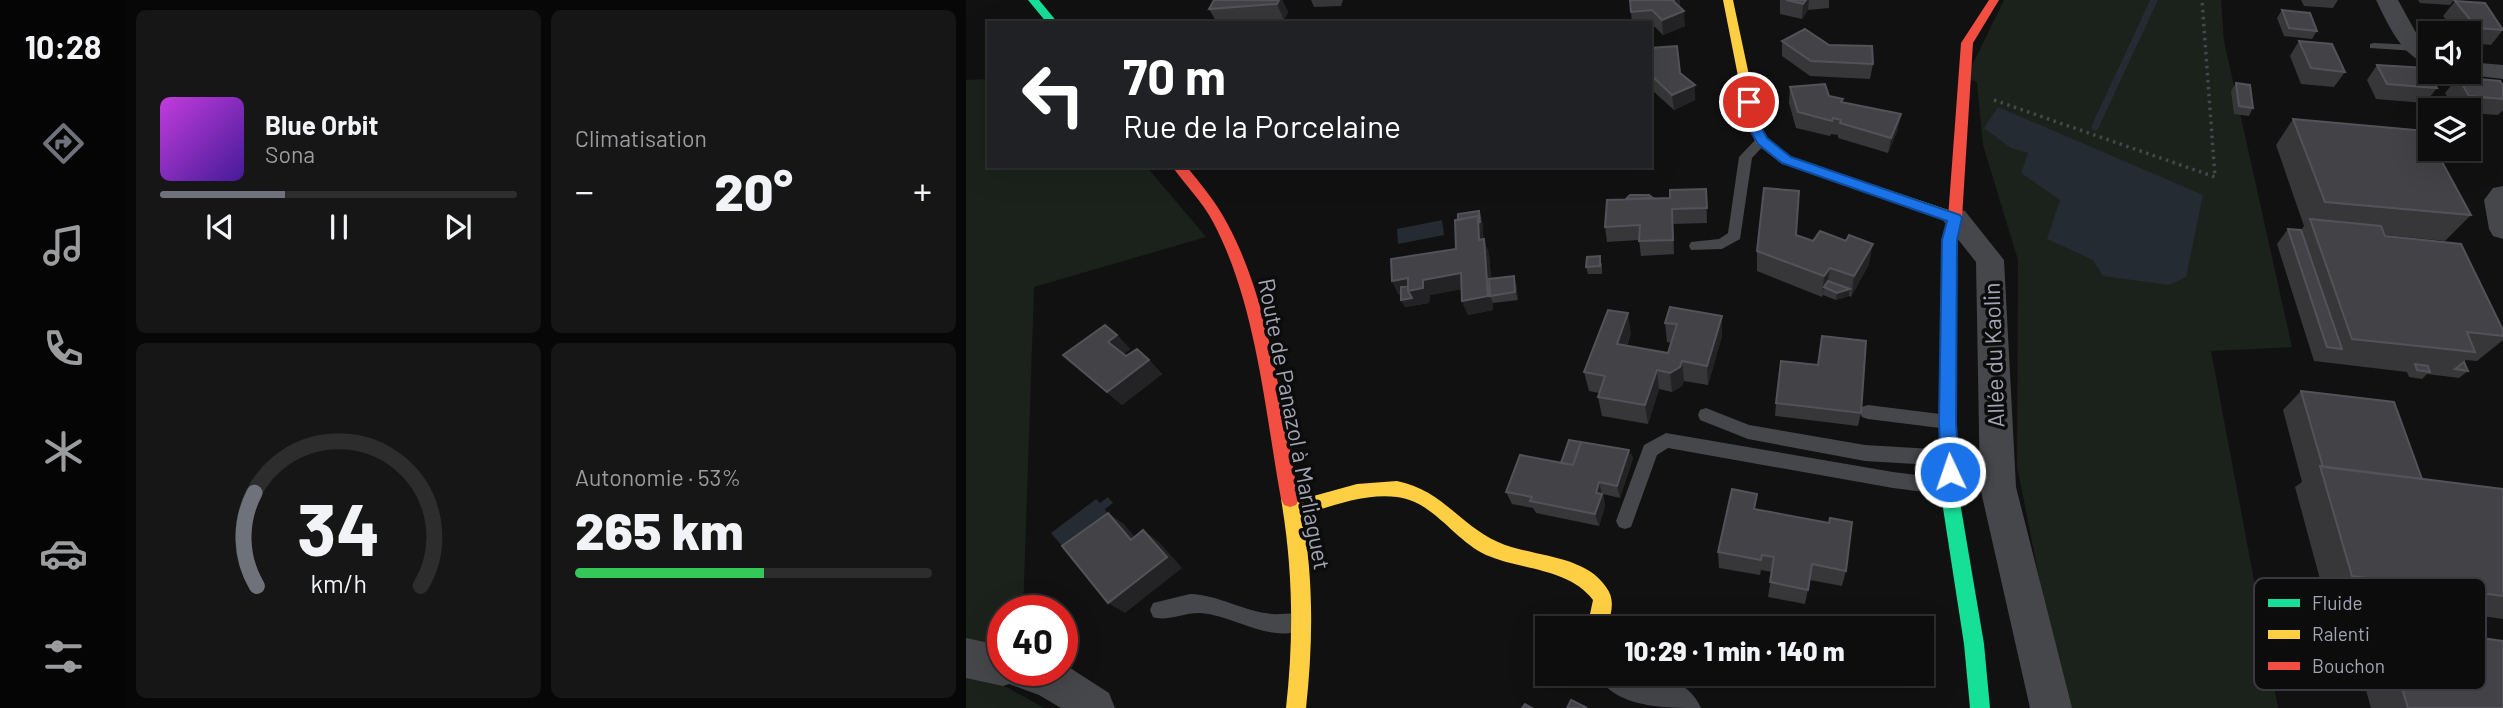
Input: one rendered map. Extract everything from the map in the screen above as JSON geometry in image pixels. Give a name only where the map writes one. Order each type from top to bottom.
[{"type":"street","points":[[1033,0],[1051,21]]},
{"type":"street","points":[[1728,0],[1754,127],[1762,141],[1786,160],[1955,218]]},
{"type":"street","points":[[1980,708],[1949,458],[1950,240],[1955,218],[1966,43],[1994,0]]},
{"type":"street","points":[[2387,0],[2418,46]]},
{"type":"street","points":[[2481,70],[2503,72]]},
{"type":"street","name":"Route de Panazol à Marliaguet","points":[[1180,168],[1207,200],[1225,231],[1250,300],[1292,510],[1305,622],[1296,708]]},
{"type":"street","points":[[2503,195],[2498,200],[2503,229]]},
{"type":"street","name":"Allée du Kaolin","points":[[1955,218],[1990,260],[1998,487],[2051,708]]},
{"type":"street","points":[[1292,510],[1337,496],[1371,490],[1398,488],[1418,493],[1444,510],[1481,543],[1518,558],[1558,568],[1586,581],[1599,592],[1603,602],[1600,616]]},
{"type":"street","points":[[966,658],[987,663]]},
{"type":"street","points":[[1064,686],[1094,708]]},
{"type":"street","points":[[1639,686],[1679,708]]},
{"type":"lane","points":[[2374,46],[2418,52]]},
{"type":"lane","points":[[1696,246],[1722,244],[1735,235],[1746,157],[1762,141]]},
{"type":"lane","points":[[1868,412],[1948,422]]},
{"type":"lane","points":[[1706,415],[1748,432],[1852,451],[1949,458]]},
{"type":"lane","points":[[1625,521],[1650,450],[1666,440],[1893,480],[1951,487]]},
{"type":"lane","points":[[1160,610],[1189,601],[1203,602],[1266,623],[1305,622]]},
{"type":"path","points":[[1963,89],[2215,177],[2202,0]]},
{"type":"shaded area","points":[[2004,0],[2221,0],[2224,41],[2292,347],[2211,351],[2254,580],[2254,690],[2275,690],[2278,708],[2070,708],[2055,658],[2017,466],[2018,260],[1983,145],[1977,82],[1966,78]]},
{"type":"shaded area","points":[[987,79],[987,168],[1148,168],[1206,237],[1034,287],[1024,595],[987,595],[987,686],[1005,686],[1044,708],[966,708],[966,80]]},
{"type":"shaded area","points":[[1998,107],[2203,195],[2186,277],[2169,285],[2103,276],[2093,260],[2047,239],[2060,200],[2021,173],[2028,153],[2011,148],[1984,128]]},
{"type":"shaded area","points":[[1442,220],[1444,235],[1398,244],[1397,229]]},
{"type":"shaded area","points":[[1108,497],[1113,503],[1105,509],[1107,513],[1062,546],[1051,533],[1096,499],[1100,503]]},
{"type":"building","points":[[1214,0],[1279,0],[1277,4],[1209,9]]},
{"type":"building","points":[[1630,0],[1674,0],[1684,11],[1662,20],[1652,10],[1631,12]]},
{"type":"building","points":[[1786,0],[1806,0],[1803,4]]},
{"type":"building","points":[[2455,1],[2485,3],[2503,30],[2481,28],[2481,21],[2471,21]]},
{"type":"building","points":[[2282,10],[2310,13],[2317,31],[2289,28]]},
{"type":"building","points":[[1805,29],[1829,45],[1872,46],[1873,64],[1811,61],[1782,41]]},
{"type":"building","points":[[2299,41],[2332,44],[2345,72],[2311,68]]},
{"type":"building","points":[[1677,46],[1680,73],[1695,85],[1672,95],[1652,76],[1652,48]]},
{"type":"building","points":[[2377,65],[2418,68],[2418,84],[2435,84],[2437,88],[2387,84]]},
{"type":"building","points":[[2481,79],[2500,81],[2503,86],[2503,99],[2469,96],[2462,84],[2481,84]]},
{"type":"building","points":[[2236,83],[2250,85],[2253,108],[2239,106]]},
{"type":"building","points":[[1825,84],[1829,96],[1843,99],[1841,102],[1901,114],[1891,138],[1840,123],[1841,120],[1833,118],[1832,121],[1798,112],[1790,87]]},
{"type":"building","points":[[2293,119],[2418,130],[2418,161],[2442,161],[2471,215],[2325,202]]},
{"type":"building","points":[[1764,188],[1799,191],[1796,235],[1813,241],[1820,231],[1846,241],[1849,235],[1873,244],[1854,276],[1830,268],[1824,276],[1757,251]]},
{"type":"building","points":[[1706,189],[1707,208],[1672,209],[1673,240],[1639,241],[1640,225],[1605,227],[1607,200],[1670,198],[1670,190]]},
{"type":"building","points":[[1630,195],[1649,195],[1653,198],[1626,199]]},
{"type":"building","points":[[1479,211],[1480,223],[1478,216],[1458,220],[1458,214]]},
{"type":"building","points":[[1478,216],[1479,240],[1484,239],[1488,296],[1462,301],[1461,273],[1423,280],[1423,288],[1408,291],[1408,278],[1392,281],[1391,259],[1456,249],[1455,220]]},
{"type":"building","points":[[2310,219],[2381,226],[2385,236],[2461,244],[2503,330],[2503,336],[2467,332],[2475,352],[2352,339]]},
{"type":"building","points":[[2288,229],[2301,230],[2342,349],[2327,347]]},
{"type":"building","points":[[1600,256],[1600,266],[1586,267],[1587,257]]},
{"type":"building","points":[[1514,276],[1515,292],[1490,296],[1489,279]]},
{"type":"building","points":[[1828,281],[1850,289],[1837,293],[1824,287]]},
{"type":"building","points":[[1408,286],[1412,298],[1401,300],[1401,287]]},
{"type":"building","points":[[1670,307],[1722,316],[1707,366],[1682,361],[1680,367],[1670,373],[1657,370],[1645,405],[1598,397],[1605,376],[1584,372],[1608,310],[1628,313],[1617,344],[1668,353],[1677,324],[1665,323]]},
{"type":"building","points":[[1105,325],[1117,335],[1108,342],[1126,356],[1137,349],[1149,360],[1107,392],[1063,355]]},
{"type":"building","points":[[1822,336],[1866,341],[1861,413],[1776,403],[1781,361],[1818,365]]},
{"type":"building","points":[[2464,362],[2468,371],[2455,369]]},
{"type":"building","points":[[2415,364],[2428,366],[2430,372],[2417,370]]},
{"type":"building","points":[[2301,391],[2394,402],[2422,479],[2323,467]]},
{"type":"building","points":[[1569,440],[1581,442],[1573,465],[1561,463]]},
{"type":"building","points":[[1581,442],[1629,450],[1617,486],[1599,482],[1596,493],[1602,494],[1595,514],[1530,501],[1532,497],[1506,492],[1520,455],[1573,465]]},
{"type":"building","points":[[2320,466],[2503,489],[2503,596],[2486,594],[2486,578],[2352,576]]},
{"type":"building","points":[[1732,489],[1757,494],[1754,509],[1829,523],[1830,518],[1852,522],[1846,571],[1812,564],[1808,590],[1770,582],[1774,557],[1762,555],[1761,560],[1718,552]]},
{"type":"building","points":[[1108,513],[1131,540],[1143,530],[1167,557],[1108,603],[1062,546]]},
{"type":"building","points":[[2486,639],[2503,641],[2503,708],[2408,708],[2403,690],[2486,690]]},
{"type":"building","points":[[1571,700],[1587,708],[1567,708]]},
{"type":"waterway","points":[[2095,127],[2154,0]]},
{"type":"traffic: fast","points":[[1033,0],[1051,21]]},
{"type":"traffic: fast","points":[[1949,303],[1948,422],[1952,508],[1974,644],[1980,708]]},
{"type":"traffic: slow","points":[[1728,0],[1754,127],[1762,141],[1786,160],[1955,218]]},
{"type":"traffic: slow","points":[[1292,510],[1370,490],[1397,489],[1411,492],[1435,505],[1467,533],[1491,548],[1564,569],[1590,583],[1601,596],[1600,616]]},
{"type":"traffic: slow","points":[[1290,499],[1302,603],[1296,708]]},
{"type":"traffic: jam","points":[[1949,303],[1949,240],[1955,218],[1967,43],[1994,0]]},
{"type":"traffic: jam","points":[[1180,168],[1216,214],[1248,295],[1265,363],[1290,499]]},
{"type":"route","points":[[1749,102],[1754,127],[1762,141],[1786,160],[1955,218],[1950,240],[1950,472]]}]
